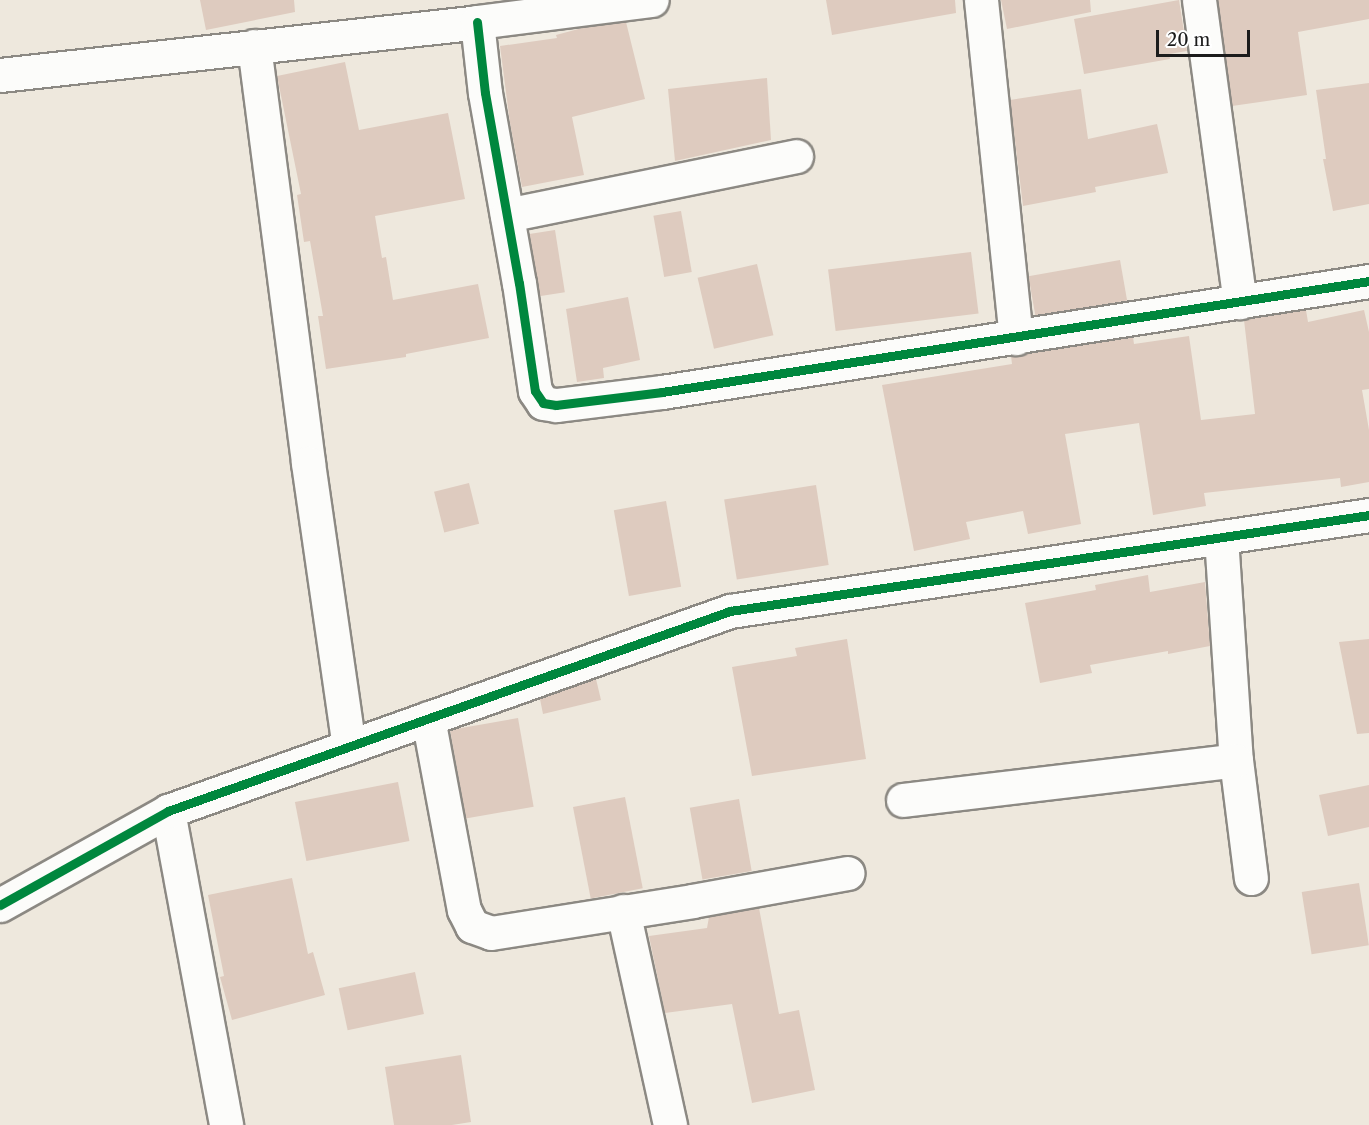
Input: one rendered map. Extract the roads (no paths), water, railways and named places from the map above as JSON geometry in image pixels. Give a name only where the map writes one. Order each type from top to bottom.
[{"type":"street","points":[[0,75],[477,22],[652,0]]},
{"type":"street","points":[[981,0],[1016,338]]},
{"type":"street","points":[[1199,0],[1240,302]]},
{"type":"street","points":[[477,22],[485,93],[535,391],[543,403],[556,405],[662,392],[1369,281]]},
{"type":"street","points":[[254,46],[305,440],[349,746]]},
{"type":"street","points":[[507,215],[796,156]]},
{"type":"street","points":[[0,905],[168,811],[730,611],[1369,515]]},
{"type":"street","points":[[1221,537],[1236,760],[1251,878]]},
{"type":"street","points":[[428,718],[464,910],[472,926],[491,933],[692,902],[847,873]]},
{"type":"street","points":[[903,800],[1236,760]]},
{"type":"street","points":[[168,811],[226,1125]]},
{"type":"street","points":[[623,911],[670,1125]]}]
